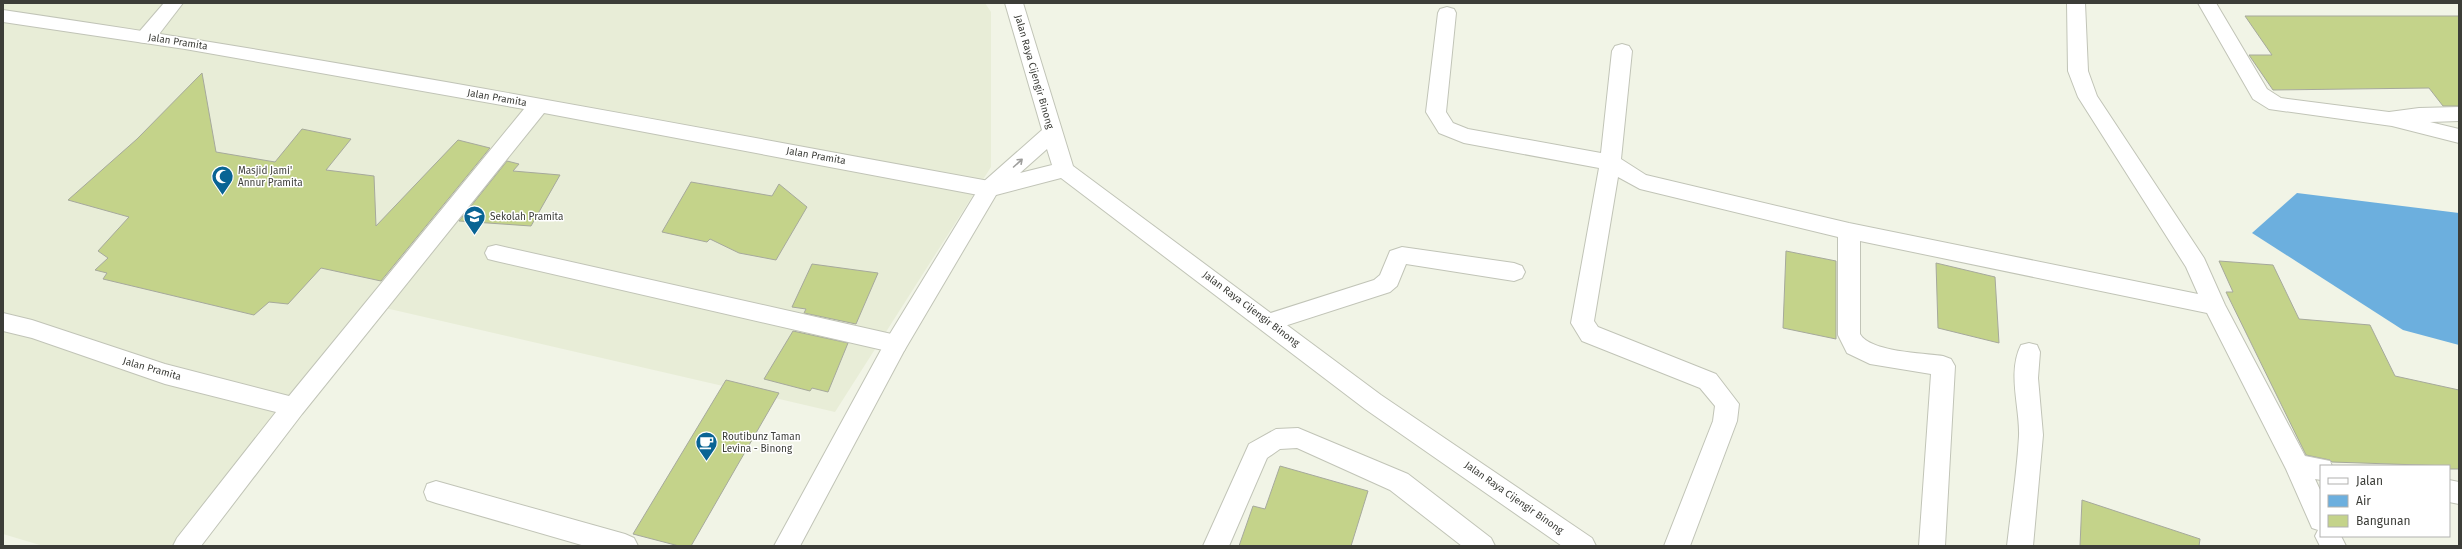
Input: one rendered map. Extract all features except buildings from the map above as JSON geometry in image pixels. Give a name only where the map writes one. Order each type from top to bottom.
[{"type":"street","points":[[146,37],[174,3]]},
{"type":"street","name":"Jalan Raya Cijengir Binong","points":[[1014,3],[1064,170],[1269,322],[1373,402],[1583,546]]},
{"type":"street","points":[[2076,3],[2078,71],[2088,97],[2196,264],[2214,306],[2297,464],[2320,518]]},
{"type":"street","points":[[2207,3],[2260,94],[2276,104],[2390,119],[2459,136]]},
{"type":"street","points":[[1447,13],[1436,112],[1446,128],[1464,136],[1610,162],[1640,181],[1849,231],[2214,306]]},
{"type":"street","name":"Jalan Pramita","points":[[3,16],[146,37],[539,105],[989,189],[1064,170]]},
{"type":"street","points":[[1622,51],[1610,162],[1582,323],[1590,334],[1708,382],[1727,404],[1725,420],[1677,546]]},
{"type":"street","points":[[186,546],[294,407],[539,105]]},
{"type":"street","points":[[2390,119],[2419,115],[2459,114]]},
{"type":"street","points":[[787,546],[896,344],[989,189],[1052,133]]},
{"type":"street","points":[[1849,231],[1848,334],[1856,346],[1870,355],[1943,366],[1932,546]]},
{"type":"street","points":[[496,253],[896,344]]},
{"type":"street","points":[[1269,322],[1382,286],[1389,280],[1398,257],[1402,255],[1514,272]]},
{"type":"street","name":"Jalan Pramita","points":[[8,323],[32,329],[104,355],[165,374],[294,407]]},
{"type":"street","points":[[2020,546],[2031,435],[2026,378],[2029,352]]},
{"type":"street","points":[[1216,546],[1258,451],[1276,439],[1298,438],[1399,482],[1482,546]]},
{"type":"street","points":[[2297,464],[2320,469]]},
{"type":"street","points":[[436,492],[625,546]]},
{"type":"street","points":[[2328,537],[2333,546]]},
{"type":"shaded area","name":"Sekolah Pramita","points":[[3,3],[985,3],[991,12],[991,167],[835,412],[381,307],[179,546],[43,546],[3,534]]},
{"type":"water","points":[[2297,193],[2459,213],[2459,345],[2403,330],[2252,233]]},
{"type":"place","name":"Masjid Jami' Annur Pramita","points":[[222,196]]},
{"type":"place","name":"Sekolah Pramita","points":[[475,236]]},
{"type":"place","name":"Routibunz Taman Levina - Binong","points":[[707,462]]}]
